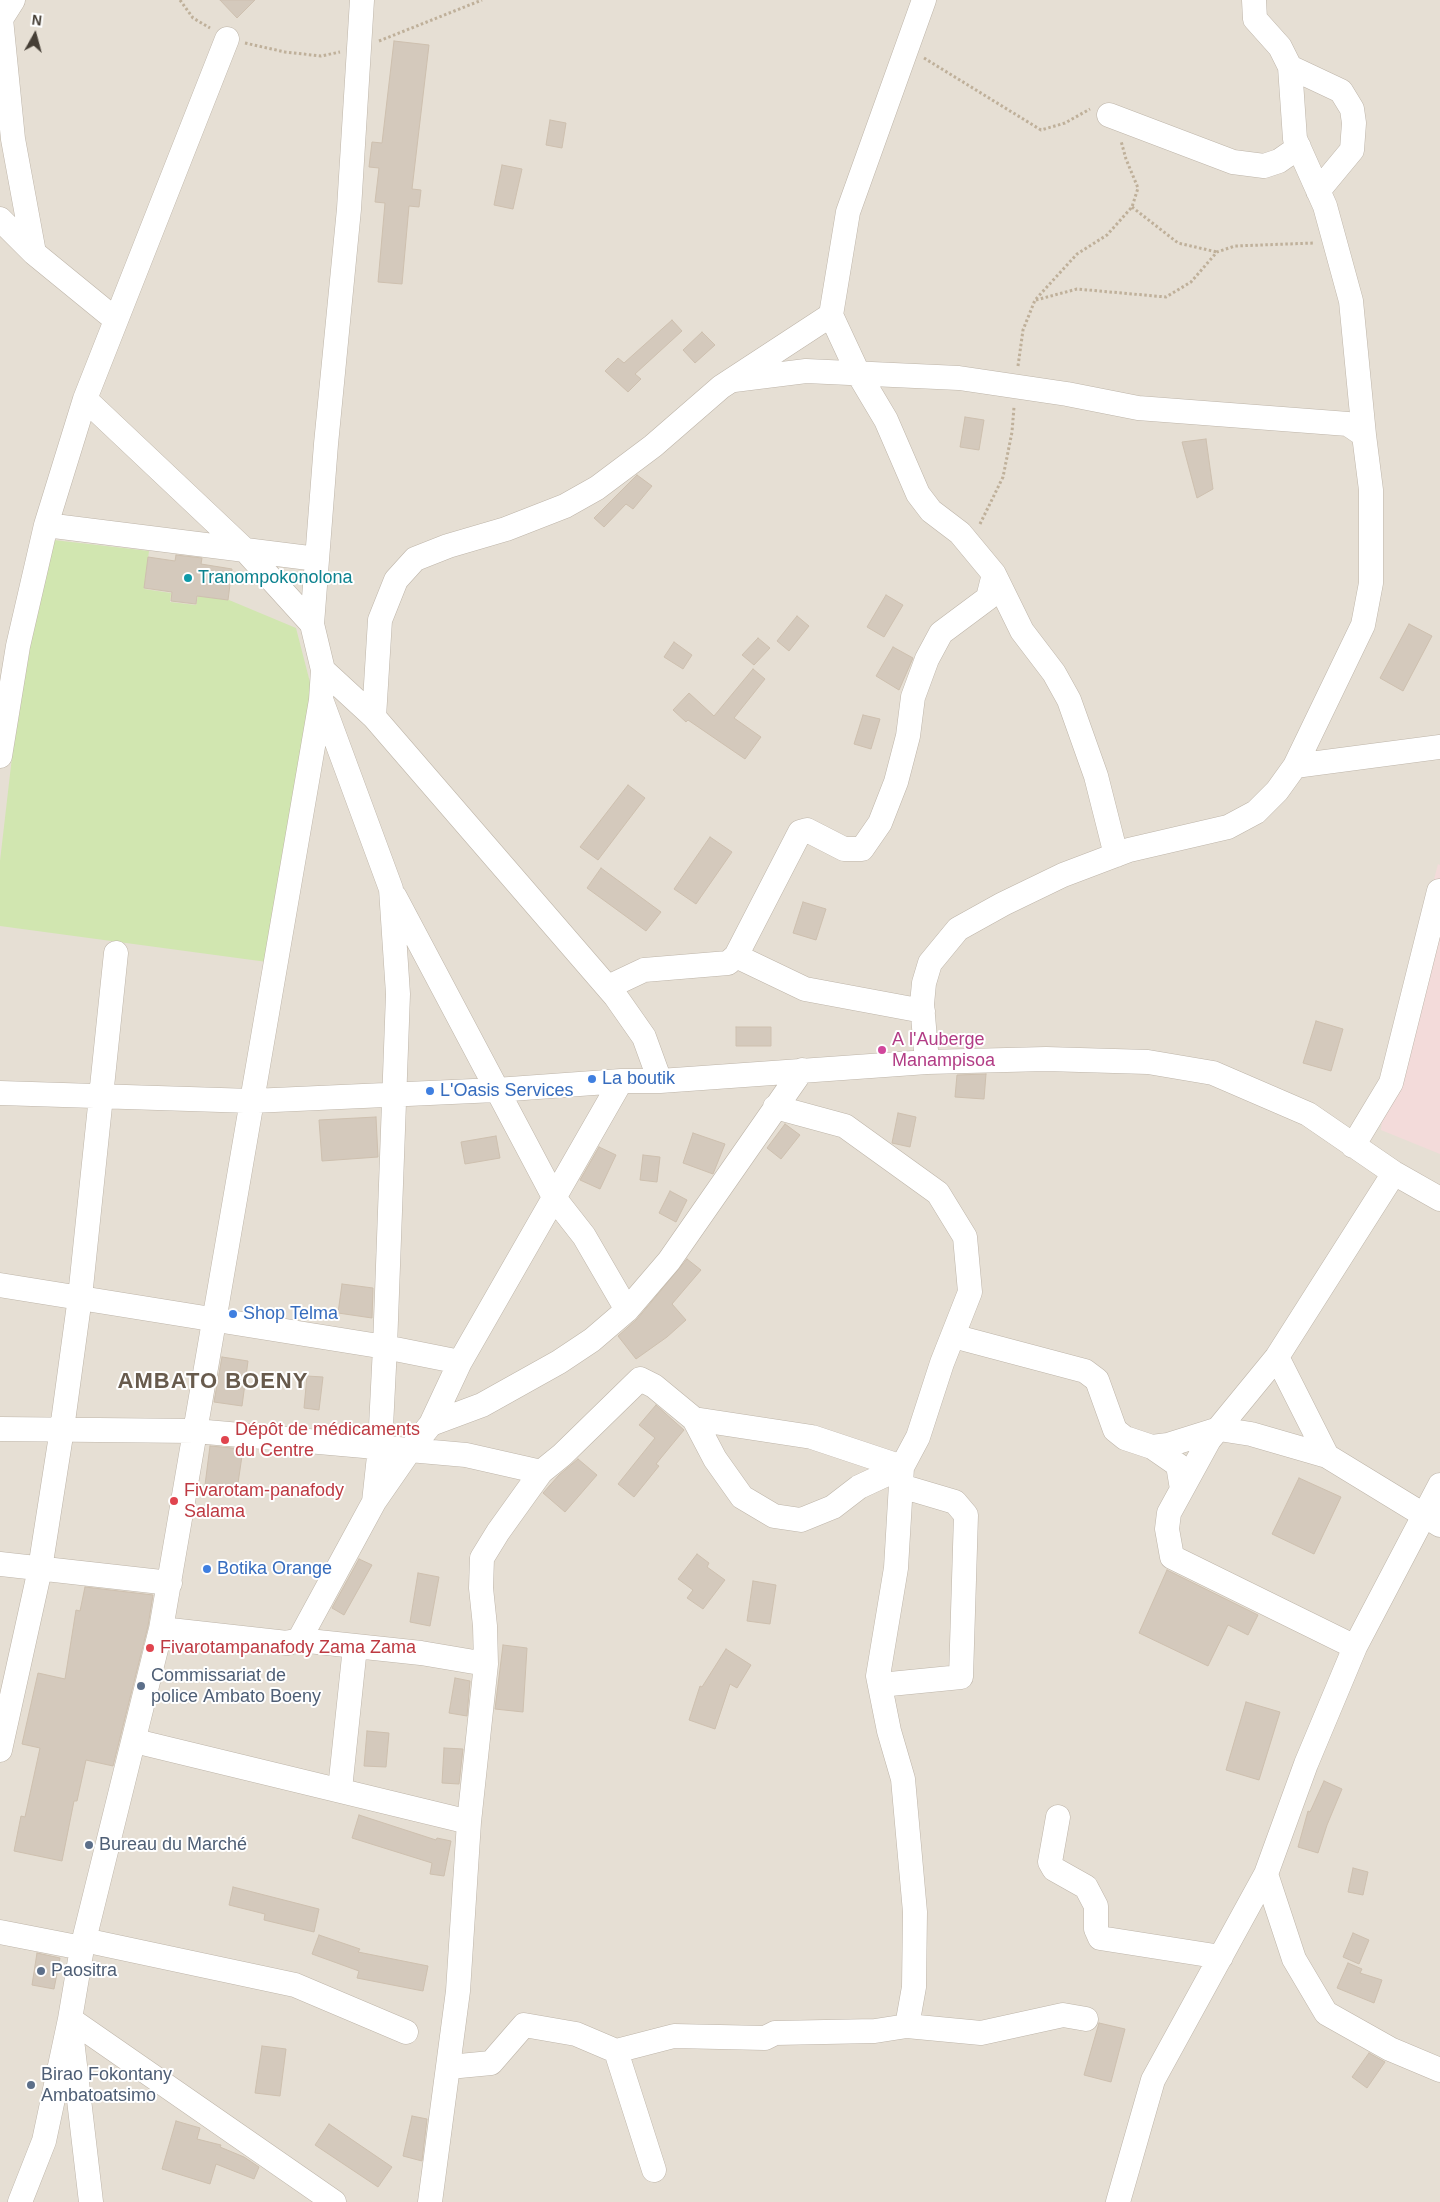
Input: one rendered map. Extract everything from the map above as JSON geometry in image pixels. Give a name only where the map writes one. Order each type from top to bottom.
[{"type":"street","points":[[20,2202],[44,2141],[70,2019],[83,1944],[135,1741],[161,1629],[321,700],[323,670],[312,624],[326,444],[349,209],[362,0]]},
{"type":"street","points":[[924,0],[848,212],[830,315],[858,373],[886,420],[918,494],[931,511],[960,533],[994,574],[1022,631],[1054,673],[1069,700],[1096,776],[1116,855]]},
{"type":"street","points":[[927,1062],[923,1011],[924,982],[930,963],[958,930],[1003,904],[1063,875],[1116,855],[1228,827],[1256,812],[1277,791],[1295,766],[1363,624],[1371,583],[1371,490],[1351,301],[1318,191],[1295,139],[1290,67],[1280,47],[1255,19],[1254,0]]},
{"type":"street","points":[[5,13],[13,139],[34,253]]},
{"type":"street","points":[[0,756],[6,682],[46,526],[85,399],[227,38]]},
{"type":"street","points":[[1290,67],[1341,91],[1352,109],[1354,123],[1352,150],[1318,191]]},
{"type":"street","points":[[1109,115],[1233,162],[1264,166],[1279,161],[1299,147]]},
{"type":"street","points":[[0,219],[34,253],[116,320]]},
{"type":"street","points":[[374,717],[380,620],[396,580],[415,559],[448,546],[506,529],[565,506],[589,492],[653,446],[696,407],[830,315]]},
{"type":"street","points":[[734,380],[806,372],[959,378],[1138,408],[1348,424],[1364,435]]},
{"type":"street","points":[[85,399],[245,550],[312,624]]},
{"type":"street","points":[[46,526],[317,559]]},
{"type":"street","points":[[608,987],[644,970],[728,963],[736,956],[800,832],[807,830],[844,849],[862,849],[880,824],[896,782],[908,736],[913,697],[927,659],[941,633],[988,598],[994,574]]},
{"type":"street","points":[[323,670],[374,717],[608,987],[644,1037],[660,1081]]},
{"type":"street","points":[[321,700],[391,889],[555,1199],[584,1236],[627,1310]]},
{"type":"street","points":[[1295,766],[1440,747]]},
{"type":"street","points":[[374,1502],[380,1447],[385,1346],[398,994],[391,889]]},
{"type":"street","points":[[1353,1146],[1391,1083],[1439,891]]},
{"type":"street","points":[[0,1750],[40,1569],[62,1429],[80,1297],[116,953]]},
{"type":"street","points":[[736,956],[805,989],[923,1011]]},
{"type":"street","points":[[0,1093],[102,1098],[252,1101],[496,1090],[621,1081],[660,1081],[927,1062],[1046,1059],[1138,1062],[1213,1073],[1308,1114],[1394,1173],[1440,1199]]},
{"type":"street","points":[[432,1424],[482,1405],[559,1362],[592,1340],[627,1310],[670,1261],[802,1070]]},
{"type":"street","points":[[299,1640],[374,1502],[410,1450],[432,1424],[460,1362],[621,1081]]},
{"type":"street","points":[[775,1107],[845,1126],[938,1193],[965,1237],[970,1292],[952,1336],[918,1437],[902,1476],[896,1568],[878,1676],[889,1731],[903,1779],[915,1912],[914,1987],[907,2026]]},
{"type":"street","points":[[1355,1647],[1172,1557],[1167,1529],[1169,1513],[1209,1440],[1277,1357],[1394,1173]]},
{"type":"street","points":[[0,1285],[385,1346],[460,1362]]},
{"type":"street","points":[[952,1336],[1085,1371],[1097,1380],[1115,1430],[1125,1438],[1152,1447],[1178,1465],[1182,1489]]},
{"type":"street","points":[[1277,1357],[1327,1456]]},
{"type":"street","points":[[430,2202],[458,1991],[469,1822],[486,1664],[481,1588],[482,1558],[498,1532],[541,1472],[562,1455],[640,1379],[654,1386],[694,1419],[715,1459],[742,1496],[774,1516],[801,1520],[833,1507],[859,1487],[902,1476]]},
{"type":"street","points":[[694,1419],[812,1437],[902,1476],[955,1502],[966,1515],[961,1677],[880,1685]]},
{"type":"street","points":[[0,1429],[195,1430],[466,1455],[541,1472]]},
{"type":"street","points":[[1152,1447],[1168,1445],[1219,1429],[1251,1434],[1327,1456],[1432,1520]]},
{"type":"street","points":[[1118,2202],[1153,2080],[1266,1874],[1306,1764],[1355,1647],[1432,1520],[1440,1485]]},
{"type":"street","points":[[0,1564],[170,1583]]},
{"type":"street","points":[[161,1629],[287,1643],[299,1640],[421,1653],[486,1664]]},
{"type":"street","points":[[340,1789],[355,1647]]},
{"type":"street","points":[[135,1741],[340,1789],[469,1822]]},
{"type":"street","points":[[1058,1817],[1050,1862],[1054,1870],[1086,1887],[1096,1906],[1096,1929],[1100,1938],[1222,1957]]},
{"type":"street","points":[[1266,1874],[1294,1959],[1326,2013],[1390,2049],[1440,2070]]},
{"type":"street","points":[[0,1932],[83,1944],[296,1985],[406,2032]]},
{"type":"street","points":[[449,2067],[491,2063],[524,2025],[576,2034],[616,2051],[674,2036],[765,2038],[775,2033],[875,2031],[907,2026],[981,2033],[1064,2015],[1086,2019]]},
{"type":"street","points":[[70,2019],[92,2202]]},
{"type":"street","points":[[70,2019],[334,2202]]},
{"type":"street","points":[[616,2051],[654,2170]]},
{"type":"path","points":[[180,0],[193,18],[227,38],[285,52],[322,56],[359,48],[461,10],[482,0]]},
{"type":"path","points":[[906,48],[1041,130],[1065,123],[1089,108],[1109,115],[1120,134],[1126,160],[1138,188],[1132,207],[1107,235],[1077,254],[1035,300],[1023,330],[1014,386],[1012,432],[1003,477],[970,545]]},
{"type":"path","points":[[1132,207],[1178,243],[1217,252]]},
{"type":"path","points":[[1035,300],[1077,289],[1166,297],[1191,282],[1217,252],[1235,246],[1334,242]]},
{"type":"shaded area","points":[[0,0],[1440,0],[1440,2202],[0,2202]]},
{"type":"shaded area","points":[[1438,864],[1440,865],[1440,1154],[1381,1130],[1386,1067]]},
{"type":"green space","points":[[54,540],[149,551],[144,589],[171,593],[170,602],[196,605],[198,596],[229,600],[296,628],[313,694],[267,962],[0,926],[0,861],[12,757],[30,647]]},
{"type":"building","points":[[220,0],[255,0],[237,18]]},
{"type":"building","points":[[394,41],[429,45],[412,189],[421,190],[419,207],[409,206],[402,284],[378,282],[385,203],[375,202],[379,168],[369,167],[372,142],[382,143]]},
{"type":"building","points":[[550,120],[566,123],[562,148],[546,145]]},
{"type":"building","points":[[502,165],[522,169],[513,209],[494,205]]},
{"type":"building","points":[[672,320],[682,331],[635,374],[641,379],[628,392],[605,371],[618,358],[624,363]]},
{"type":"building","points":[[702,332],[715,345],[695,363],[683,350]]},
{"type":"building","points":[[965,417],[984,420],[979,450],[960,447]]},
{"type":"building","points":[[1206,439],[1213,489],[1197,498],[1182,442]]},
{"type":"building","points":[[637,475],[652,486],[633,509],[626,504],[604,527],[594,518]]},
{"type":"building","name":"Tranompokonolona","points":[[176,555],[202,558],[201,564],[232,569],[228,600],[197,596],[196,604],[171,601],[172,592],[144,588],[148,557],[175,561]]},
{"type":"building","points":[[886,595],[903,605],[884,637],[867,627]]},
{"type":"building","points":[[797,616],[809,626],[789,651],[777,641]]},
{"type":"building","points":[[1409,624],[1432,636],[1403,691],[1380,678]]},
{"type":"building","points":[[758,638],[770,648],[754,665],[742,655]]},
{"type":"building","points":[[674,642],[692,655],[683,669],[664,657]]},
{"type":"building","points":[[893,647],[913,658],[899,690],[876,676]]},
{"type":"building","points":[[753,669],[765,679],[734,718],[761,737],[745,759],[688,720],[686,722],[673,710],[689,693],[714,716]]},
{"type":"building","points":[[863,715],[880,719],[871,749],[854,744]]},
{"type":"building","points":[[628,785],[645,798],[598,860],[580,847]]},
{"type":"building","points":[[710,837],[732,852],[696,904],[674,889]]},
{"type":"building","points":[[601,868],[661,912],[646,931],[587,888]]},
{"type":"building","points":[[803,902],[826,909],[816,940],[793,933]]},
{"type":"building","points":[[1316,1021],[1343,1029],[1331,1071],[1303,1063]]},
{"type":"building","points":[[736,1027],[771,1027],[771,1046],[736,1046]]},
{"type":"building","points":[[986,1074],[984,1099],[955,1097],[957,1075]]},
{"type":"building","points":[[898,1113],[916,1117],[910,1147],[892,1143]]},
{"type":"building","points":[[376,1117],[378,1157],[322,1161],[319,1120]]},
{"type":"building","points":[[785,1124],[800,1135],[781,1159],[767,1148]]},
{"type":"building","points":[[693,1133],[725,1144],[713,1174],[683,1163]]},
{"type":"building","points":[[496,1136],[500,1158],[465,1164],[461,1142]]},
{"type":"building","points":[[599,1147],[616,1155],[600,1189],[580,1180]]},
{"type":"building","points":[[643,1155],[660,1157],[657,1182],[640,1180]]},
{"type":"building","points":[[670,1191],[687,1200],[676,1222],[659,1213]]},
{"type":"building","points":[[687,1259],[701,1270],[672,1304],[686,1320],[667,1337],[636,1359],[618,1336],[637,1319]]},
{"type":"building","points":[[342,1284],[373,1288],[372,1318],[338,1313]]},
{"type":"building","points":[[222,1357],[248,1361],[242,1406],[214,1402]]},
{"type":"building","points":[[307,1376],[323,1377],[319,1410],[304,1408]]},
{"type":"building","points":[[656,1405],[684,1430],[656,1464],[659,1466],[634,1497],[618,1484],[655,1438],[639,1425]]},
{"type":"building","points":[[210,1446],[243,1449],[237,1490],[205,1485]]},
{"type":"building","points":[[578,1459],[597,1475],[565,1512],[543,1493],[559,1475]]},
{"type":"building","points":[[1299,1478],[1341,1497],[1314,1554],[1272,1534]]},
{"type":"building","points":[[697,1554],[709,1563],[707,1567],[725,1580],[703,1609],[687,1598],[693,1590],[678,1579]]},
{"type":"building","points":[[359,1559],[372,1565],[344,1615],[332,1608]]},
{"type":"building","points":[[1167,1570],[1258,1615],[1248,1635],[1228,1625],[1208,1666],[1139,1633]]},
{"type":"building","points":[[418,1573],[439,1577],[430,1626],[410,1622]]},
{"type":"building","points":[[753,1581],[776,1585],[770,1624],[747,1621]]},
{"type":"building","points":[[85,1587],[153,1595],[148,1626],[113,1766],[86,1760],[77,1801],[74,1801],[62,1861],[14,1851],[21,1816],[25,1817],[40,1748],[22,1744],[38,1673],[65,1679],[76,1610],[80,1611]]},
{"type":"building","points":[[503,1645],[527,1648],[523,1712],[495,1709]]},
{"type":"building","points":[[726,1649],[751,1665],[737,1688],[730,1684],[715,1729],[689,1720],[700,1686],[702,1687]]},
{"type":"building","points":[[455,1678],[470,1681],[467,1716],[449,1713]]},
{"type":"building","points":[[1246,1702],[1280,1712],[1259,1780],[1226,1770]]},
{"type":"building","points":[[367,1731],[389,1733],[386,1767],[364,1766]]},
{"type":"building","points":[[444,1748],[463,1749],[459,1784],[442,1783]]},
{"type":"building","points":[[1324,1781],[1342,1789],[1318,1853],[1298,1847],[1308,1811],[1310,1812]]},
{"type":"building","points":[[359,1815],[436,1840],[437,1838],[451,1841],[444,1876],[430,1874],[432,1863],[352,1838]]},
{"type":"building","points":[[1353,1868],[1368,1872],[1363,1895],[1348,1892]]},
{"type":"building","points":[[233,1887],[319,1909],[314,1932],[264,1920],[265,1914],[229,1905]]},
{"type":"building","points":[[1353,1933],[1369,1940],[1359,1964],[1343,1957]]},
{"type":"building","points":[[319,1935],[360,1949],[358,1952],[428,1966],[423,1991],[357,1978],[359,1971],[312,1954]]},
{"type":"building","points":[[37,1953],[60,1958],[54,1989],[32,1985]]},
{"type":"building","points":[[1348,1963],[1362,1969],[1360,1973],[1382,1980],[1374,2003],[1337,1988]]},
{"type":"building","points":[[1099,2023],[1125,2029],[1111,2082],[1084,2075]]},
{"type":"building","points":[[262,2046],[286,2049],[280,2096],[255,2093]]},
{"type":"building","points":[[1369,2053],[1385,2062],[1367,2088],[1352,2077]]},
{"type":"building","points":[[412,2116],[427,2119],[422,2161],[403,2156]]},
{"type":"building","points":[[176,2121],[200,2128],[197,2139],[221,2145],[220,2147],[244,2157],[259,2167],[254,2179],[216,2164],[210,2184],[162,2169]]},
{"type":"building","points":[[329,2124],[392,2167],[378,2187],[315,2145]]},
{"type":"place","name":"Tranompokonolona","points":[[188,578]]},
{"type":"place","name":"A l'Auberge Manampisoa","points":[[882,1050]]},
{"type":"place","name":"La boutik","points":[[592,1079]]},
{"type":"place","name":"L'Oasis Services","points":[[430,1091]]},
{"type":"place","name":"Shop Telma","points":[[233,1314]]},
{"type":"place","name":"Dépôt de médicaments du Centre","points":[[225,1440]]},
{"type":"place","name":"Fivarotam-panafody Salama","points":[[174,1501]]},
{"type":"place","name":"Botika Orange","points":[[207,1569]]},
{"type":"place","name":"Fivarotampanafody Zama Zama","points":[[150,1648]]},
{"type":"place","name":"Commissariat de police Ambato Boeny","points":[[141,1686]]},
{"type":"place","name":"Bureau du Marché","points":[[89,1845]]},
{"type":"place","name":"Paositra","points":[[41,1971]]},
{"type":"place","name":"Birao Fokontany Ambatoatsimo","points":[[31,2085]]},
{"type":"district","name":"AMBATO BOENY","points":[[213,1382]]}]
